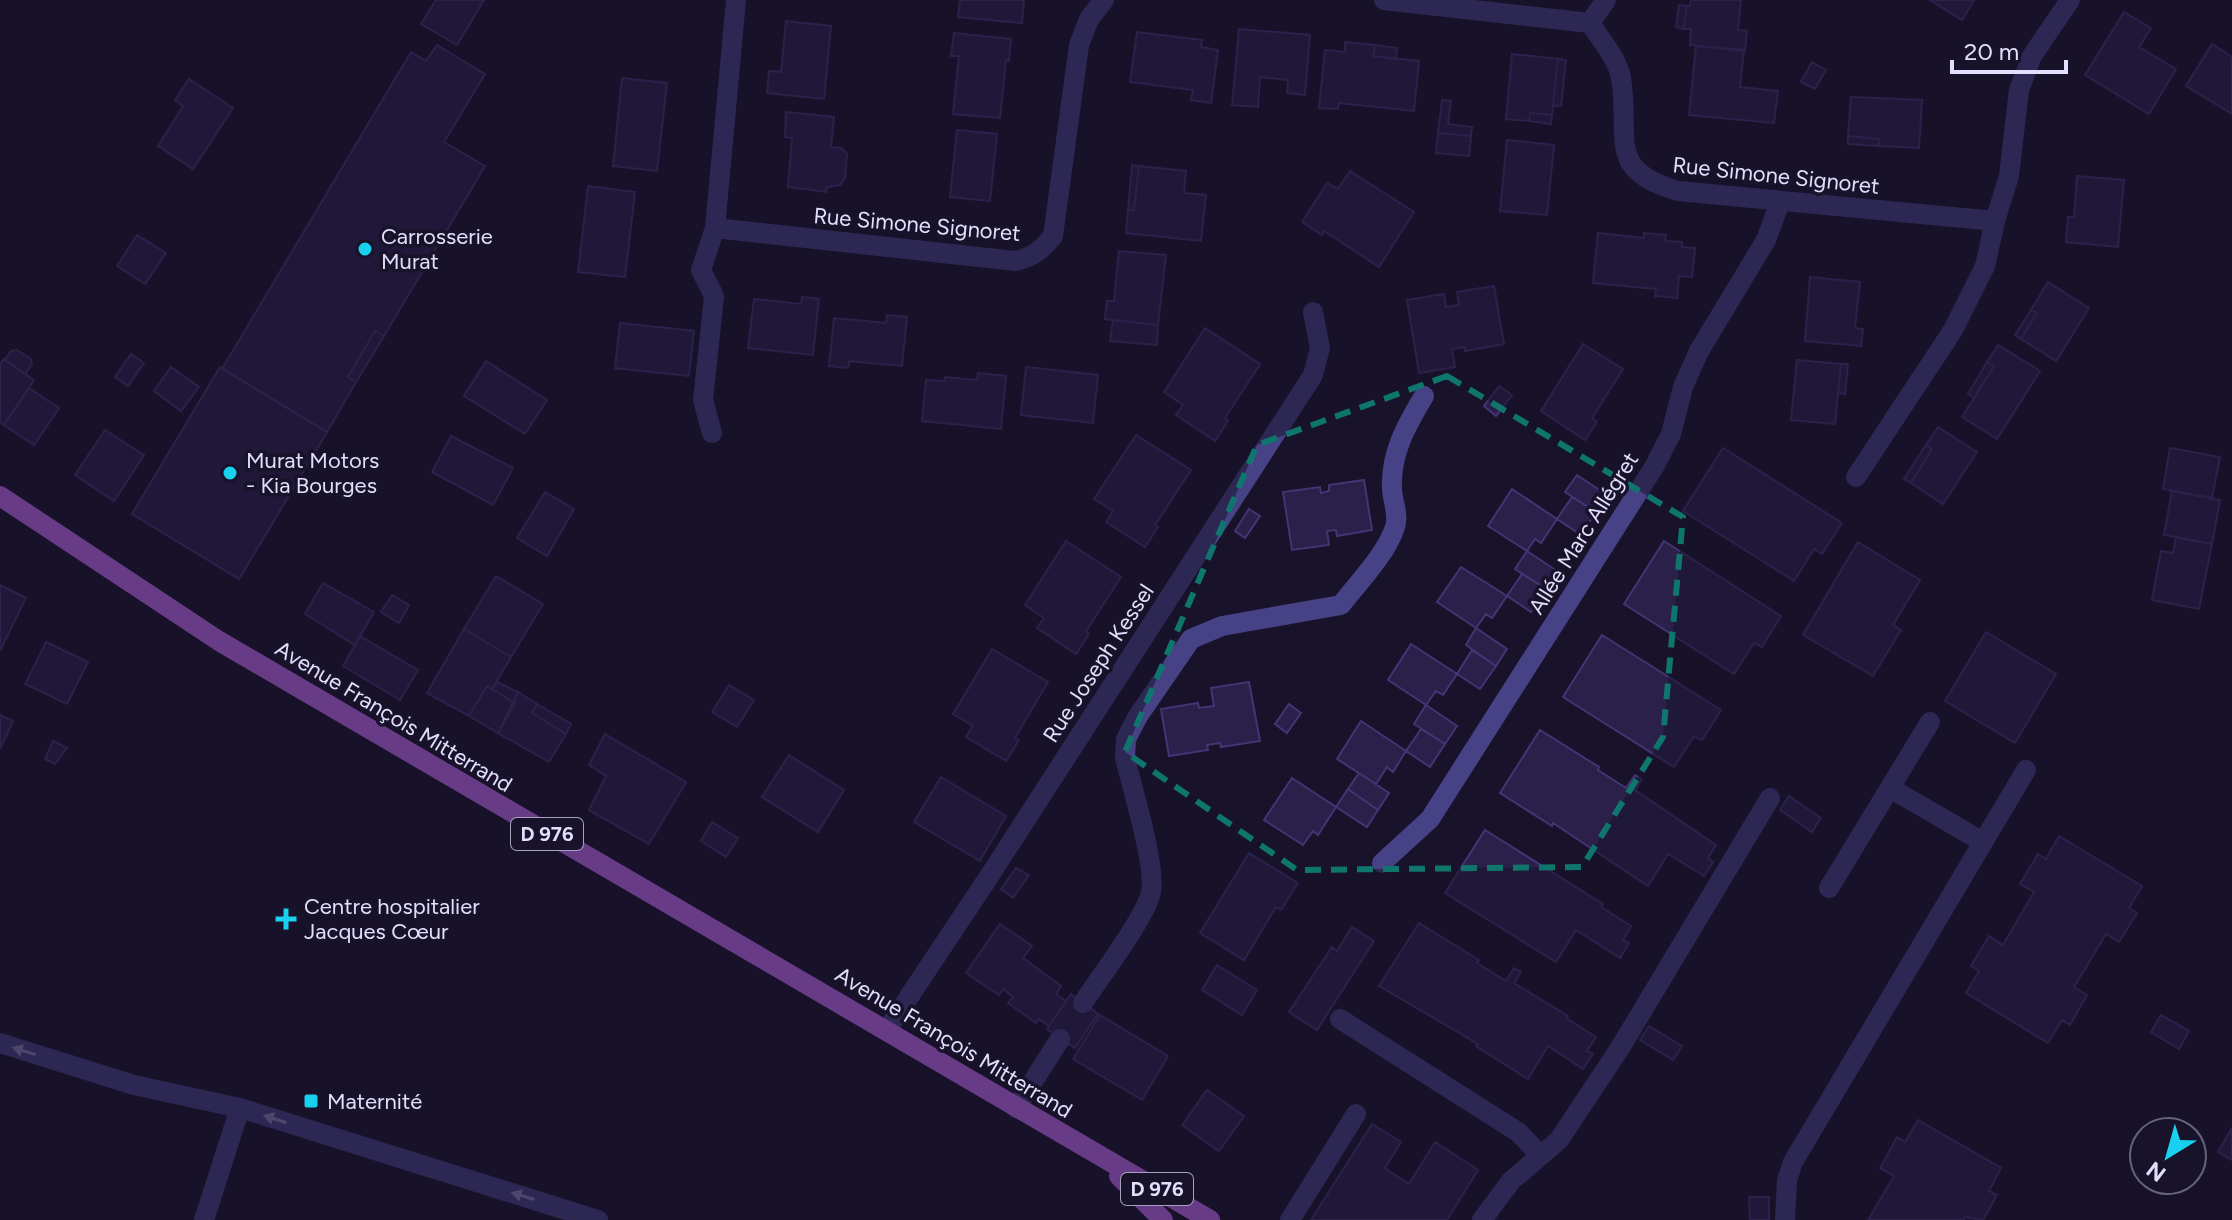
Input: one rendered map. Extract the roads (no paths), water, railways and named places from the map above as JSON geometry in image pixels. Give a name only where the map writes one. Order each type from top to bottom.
[{"type":"main road","name":"Avenue François Mitterrand","points":[[0,496],[219,641],[1210,1220]]},
{"type":"main road","name":"Avenue François Mitterrand","points":[[1102,1159],[1163,1220]]},
{"type":"street","points":[[712,433],[703,400],[714,296],[701,270],[715,228],[736,0]]},
{"type":"street","name":"Rue Simone Signoret","points":[[715,228],[1015,261],[1030,258],[1044,248],[1053,236],[1079,45],[1089,19],[1104,0]]},
{"type":"street","points":[[1384,0],[1590,23],[1606,0]]},
{"type":"street","points":[[1856,477],[1953,330],[1985,266],[2009,176],[2019,90],[2032,56],[2070,0]]},
{"type":"street","name":"Rue Simone Signoret","points":[[1590,23],[1621,75],[1625,148],[1632,168],[1651,184],[1678,191],[1780,202],[1995,221]]},
{"type":"street","name":"Allée Marc Allégret","points":[[1382,863],[1430,819],[1654,467],[1671,434],[1683,387],[1699,351],[1766,240],[1780,202]]},
{"type":"street","name":"Rue Joseph Kessel","points":[[887,1030],[1313,375],[1320,348],[1313,312]]},
{"type":"street","points":[[1083,1003],[1143,911],[1151,892],[1152,872],[1125,758],[1126,739],[1138,716],[1191,639],[1222,626],[1341,605],[1390,540],[1397,523],[1392,488],[1394,459],[1403,432],[1424,396]]},
{"type":"street","points":[[1829,888],[1930,722]]},
{"type":"street","points":[[1785,1220],[1787,1180],[1793,1162],[2026,770]]},
{"type":"street","points":[[1890,788],[1983,842]]},
{"type":"street","points":[[1482,1220],[1511,1181],[1559,1140],[1620,1048],[1770,798]]},
{"type":"street","points":[[1340,1019],[1518,1132],[1540,1155]]},
{"type":"street","points":[[1016,1108],[1060,1039]]},
{"type":"street","points":[[0,1043],[134,1085],[240,1108],[598,1220]]},
{"type":"street","points":[[204,1220],[240,1108]]},
{"type":"street","points":[[1290,1220],[1356,1114]]},
{"type":"place","name":"Carrosserie Murat","points":[[365,249]]},
{"type":"place","name":"Murat Motors - Kia Bourges","points":[[230,473]]},
{"type":"place","name":"Centre hospitalier Jacques Cœur","points":[[286,919]]},
{"type":"place","name":"Maternité","points":[[311,1101]]}]
